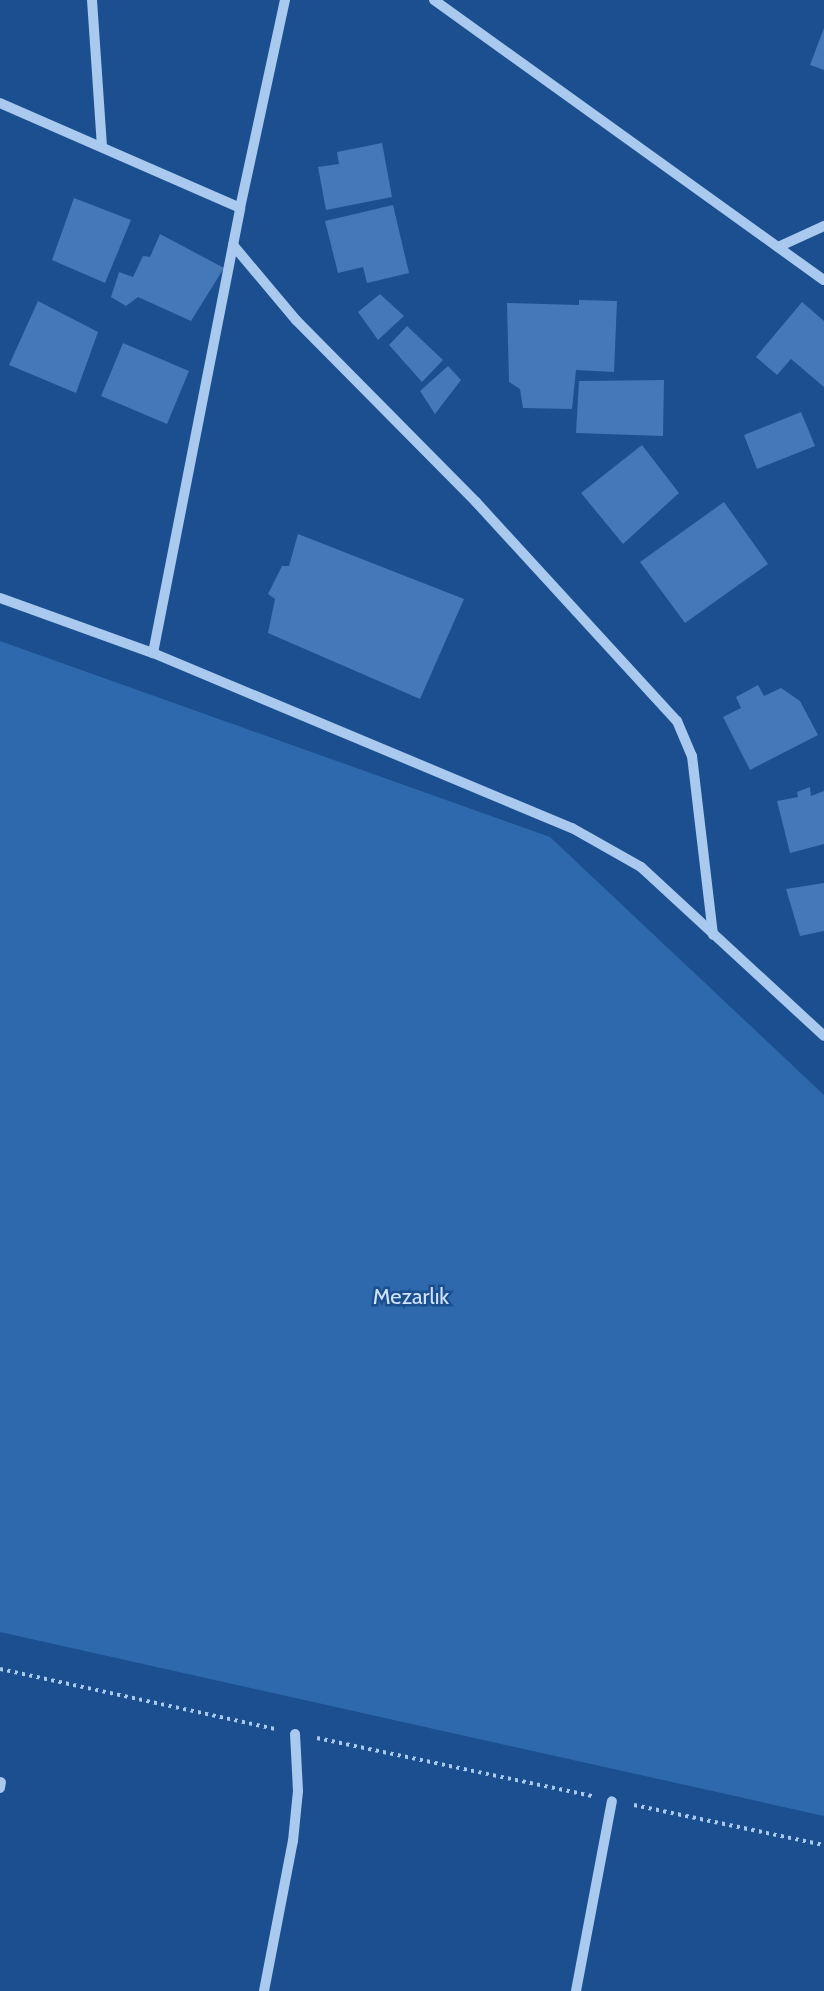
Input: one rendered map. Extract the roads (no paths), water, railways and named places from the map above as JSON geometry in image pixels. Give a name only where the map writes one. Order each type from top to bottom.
[{"type":"street","points":[[92,0],[102,146]]},
{"type":"street","points":[[153,652],[240,208],[285,0]]},
{"type":"street","points":[[434,0],[824,280]]},
{"type":"street","points":[[0,103],[240,208]]},
{"type":"street","points":[[778,247],[824,226]]},
{"type":"street","points":[[233,245],[296,320],[476,502],[677,721],[692,756],[713,935]]},
{"type":"street","points":[[0,598],[153,652],[572,828],[641,867],[824,1036]]},
{"type":"street","points":[[264,1991],[293,1841],[298,1791],[295,1734]]},
{"type":"street","points":[[576,1991],[612,1801]]},
{"type":"park label","name":"Mezarlık","points":[[411,1297]]}]
